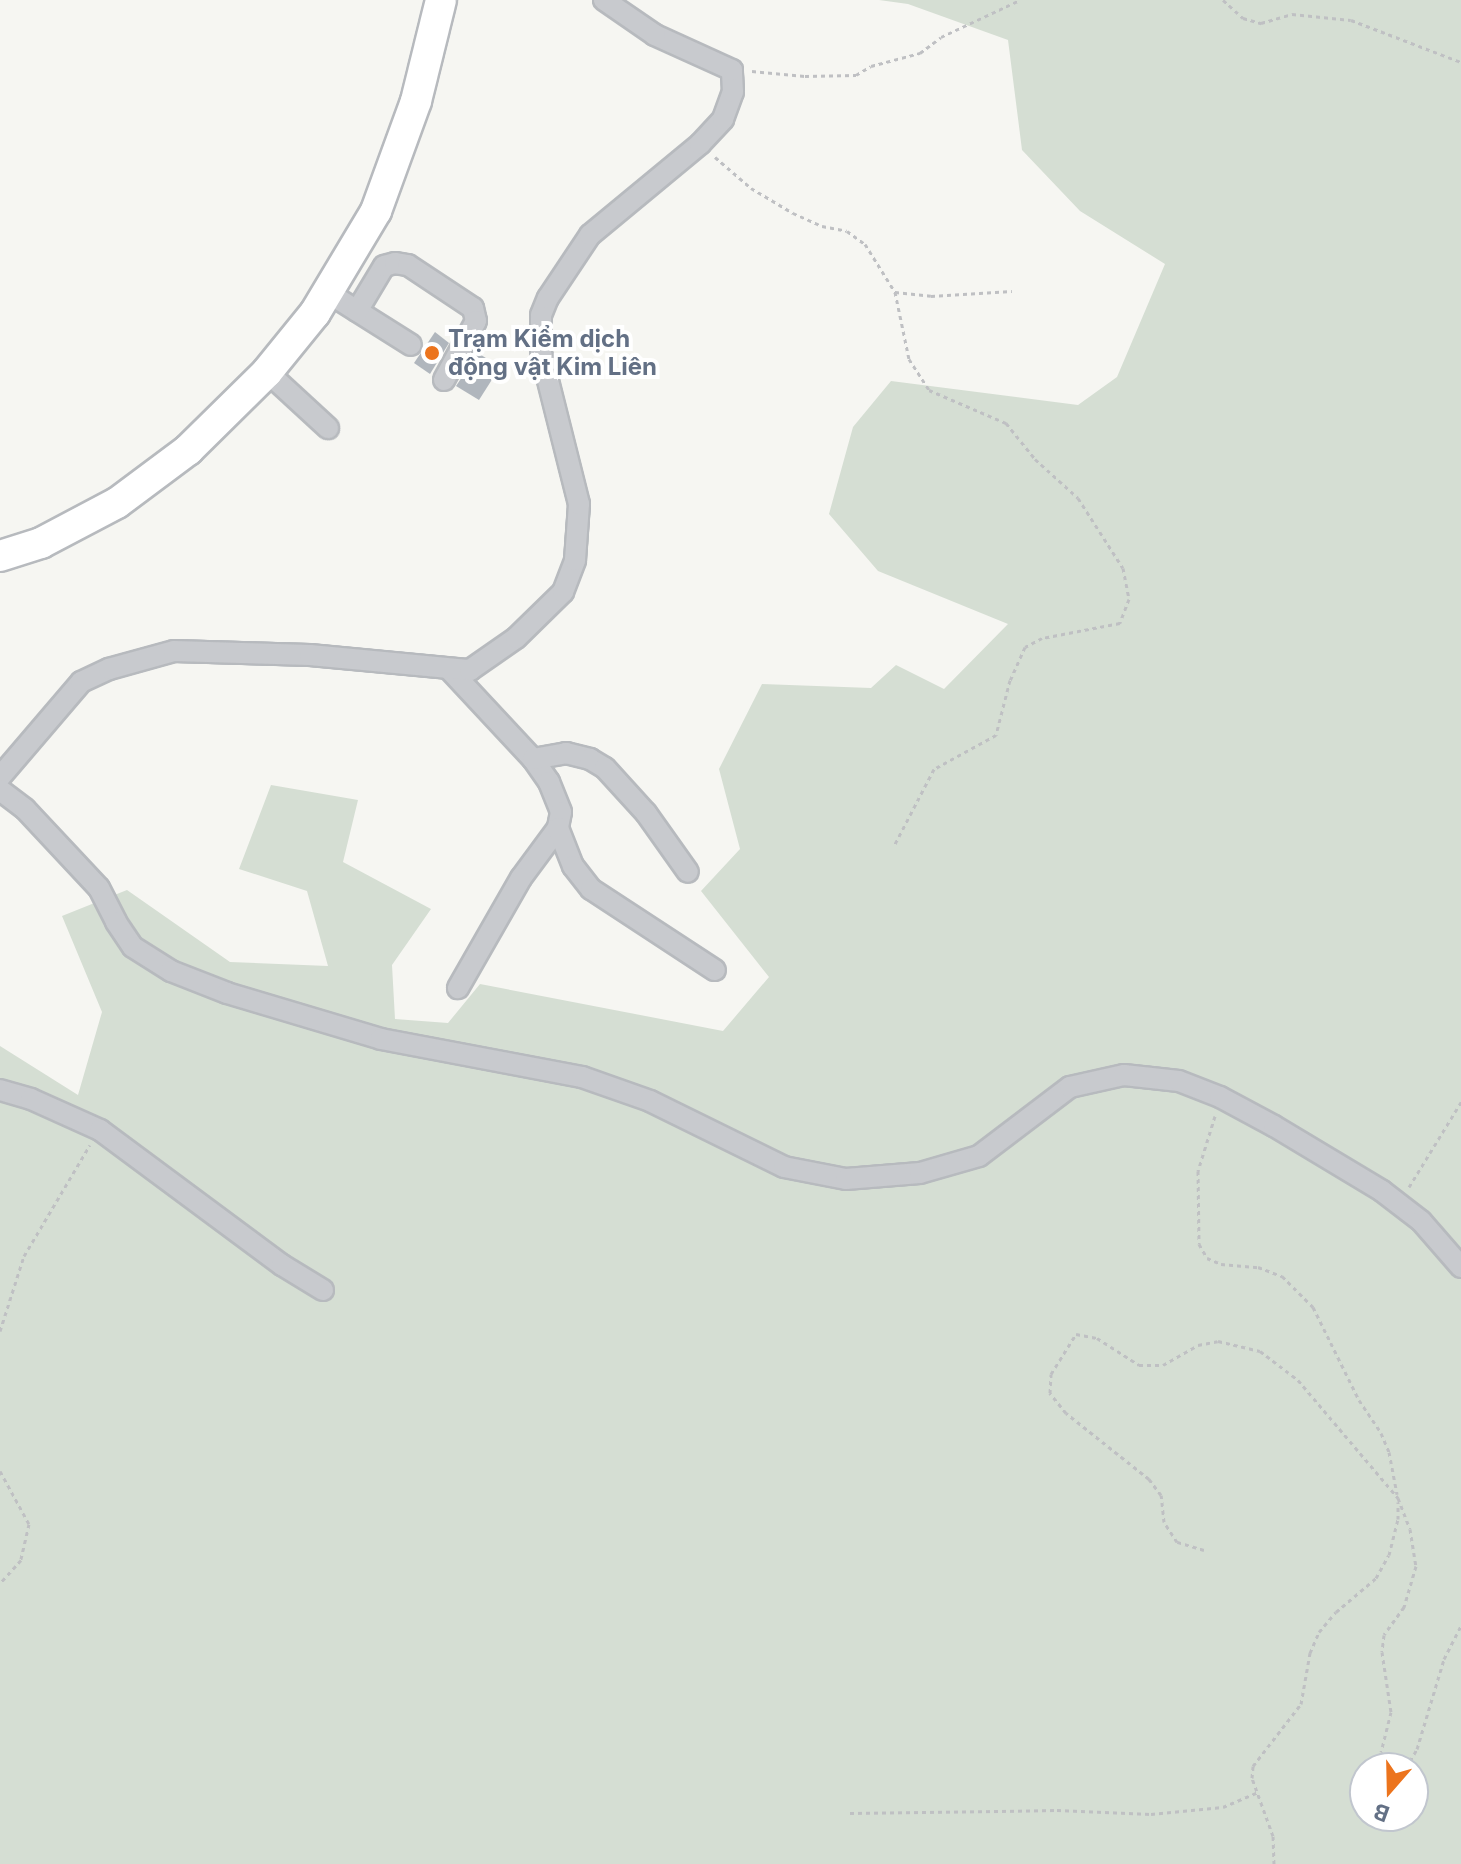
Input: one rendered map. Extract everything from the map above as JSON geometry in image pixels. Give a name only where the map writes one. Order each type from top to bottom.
[{"type":"highway","points":[[0,556],[41,543],[117,503],[188,450],[267,372],[315,313],[376,211],[416,101],[441,0]]},
{"type":"street","points":[[0,777],[47,718],[81,682],[109,669],[174,651],[310,655],[470,670],[516,638],[563,592],[575,560],[579,504],[541,353],[541,315],[548,298],[590,235],[700,144],[723,119],[733,92],[732,70],[655,35],[604,0]]},
{"type":"street","points":[[357,311],[384,266],[395,263],[408,265],[473,308],[476,321],[444,380]]},
{"type":"street","points":[[327,292],[411,345]]},
{"type":"street","points":[[267,372],[328,428]]},
{"type":"street","points":[[449,669],[533,759],[560,804],[558,828],[573,866],[591,889],[715,970]]},
{"type":"street","points":[[533,759],[566,753],[590,759],[605,768],[646,813],[688,872]]},
{"type":"street","points":[[0,790],[25,809],[99,888],[133,947],[171,971],[227,993],[381,1039],[582,1077],[650,1101],[784,1167],[846,1179],[920,1173],[979,1156],[1070,1087],[1124,1075],[1179,1081],[1220,1097],[1274,1126],[1399,1204],[1421,1221],[1461,1267]]},
{"type":"street","points":[[458,988],[521,878],[558,828]]},
{"type":"street","points":[[0,1090],[31,1099],[100,1130],[282,1265],[323,1290]]},
{"type":"path","points":[[732,70],[805,76],[856,75],[871,66],[920,53],[941,37],[1020,0]]},
{"type":"path","points":[[1223,0],[1243,18],[1261,23],[1292,14],[1351,20],[1461,62]]},
{"type":"path","points":[[700,144],[751,188],[807,219],[847,231],[865,244],[895,292],[909,359],[929,390],[1006,423],[1035,459],[1078,498],[1123,568],[1129,599],[1120,623],[1042,638],[1025,647],[1010,680],[996,735],[934,769],[894,846]]},
{"type":"path","points":[[895,292],[931,296],[1012,291]]},
{"type":"path","points":[[1220,1097],[1198,1171],[1199,1244],[1207,1258],[1221,1264],[1258,1267],[1282,1276],[1313,1307],[1359,1400],[1381,1433],[1389,1452],[1398,1498],[1410,1529],[1416,1566],[1404,1607],[1384,1635],[1382,1652],[1391,1712],[1381,1752]]},
{"type":"path","points":[[1399,1204],[1461,1102]]},
{"type":"path","points":[[0,1331],[24,1256],[100,1130]]},
{"type":"path","points":[[1204,1550],[1177,1542],[1164,1522],[1161,1495],[1149,1479],[1066,1413],[1050,1393],[1051,1374],[1076,1334],[1097,1338],[1139,1365],[1163,1365],[1198,1345],[1218,1341],[1260,1351],[1298,1380],[1398,1498],[1398,1519],[1389,1555],[1376,1578],[1336,1612],[1319,1632],[1310,1653],[1301,1704],[1253,1766],[1252,1778],[1273,1836],[1274,1864]]},
{"type":"path","points":[[0,1471],[29,1524],[21,1560],[0,1583]]},
{"type":"path","points":[[1415,1752],[1444,1659],[1461,1625]]},
{"type":"path","points":[[850,1813],[1057,1810],[1151,1814],[1223,1807],[1258,1792]]},
{"type":"shaded area","points":[[879,0],[1461,0],[1461,1864],[0,1864],[0,1046],[78,1095],[102,1012],[62,916],[127,890],[230,962],[328,966],[307,891],[239,869],[271,785],[358,800],[343,862],[431,909],[392,965],[395,1019],[448,1023],[480,984],[723,1031],[769,977],[701,891],[740,849],[719,769],[762,684],[871,688],[896,665],[944,689],[1008,624],[878,571],[829,514],[853,427],[891,381],[1078,405],[1117,377],[1165,264],[1080,211],[1022,150],[1008,40],[908,4]]},
{"type":"building","name":"Trạm Kiểm dịch động vật Kim Liên","points":[[435,332],[449,343],[430,374],[414,363]]},
{"type":"building","points":[[478,353],[500,367],[479,400],[456,386]]},
{"type":"place","name":"Trạm Kiểm dịch động vật Kim Liên","points":[[432,353]]}]
